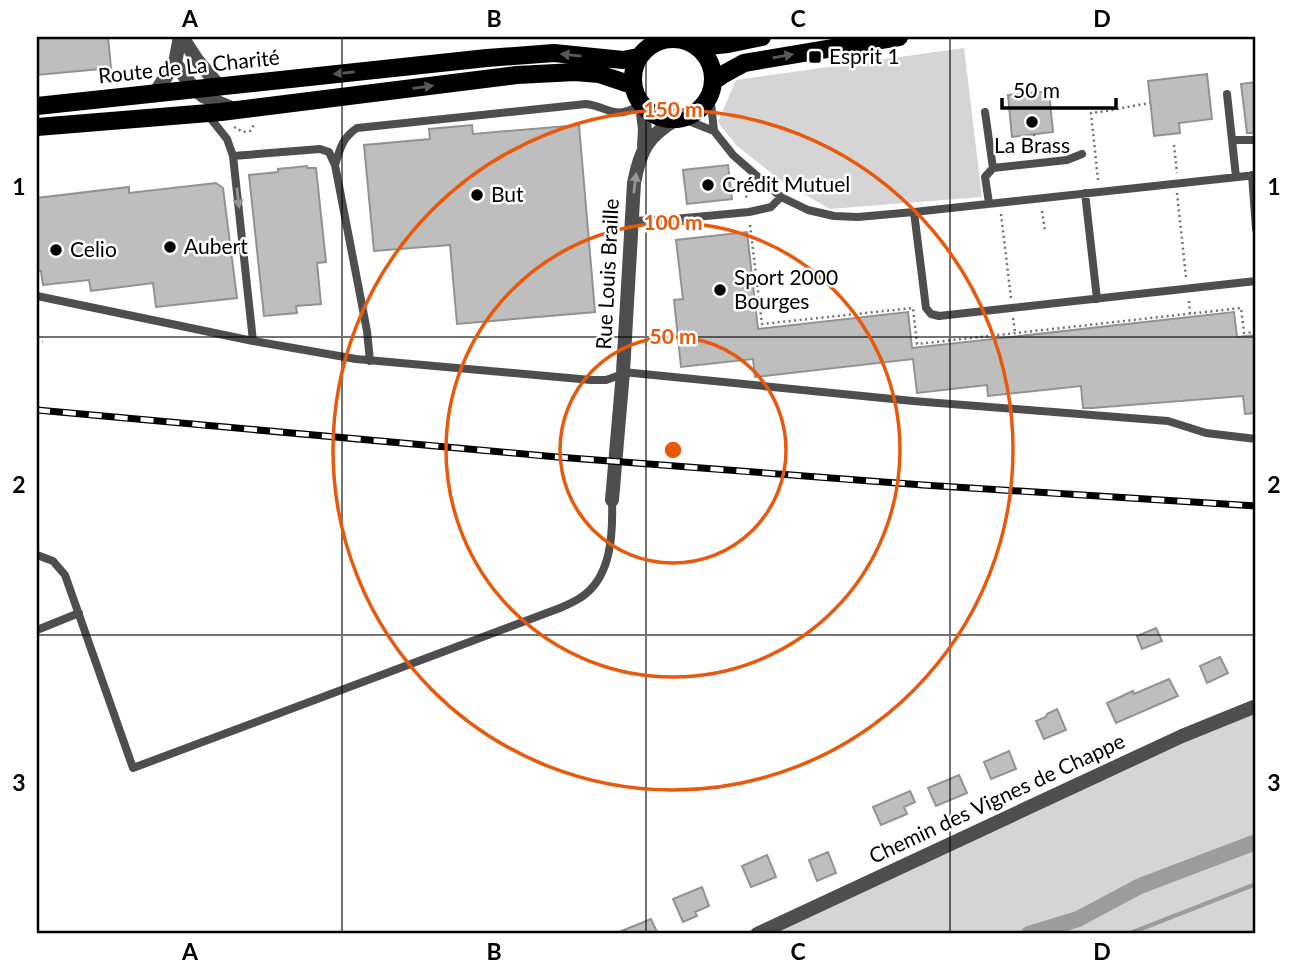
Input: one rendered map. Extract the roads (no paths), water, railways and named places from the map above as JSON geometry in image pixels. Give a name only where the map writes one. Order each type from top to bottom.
[{"type":"main road","points":[[762,37],[720,46],[659,38],[638,57],[633,70],[632,85],[636,96],[642,105],[657,117],[679,119],[691,116],[702,107],[712,88],[724,74],[744,63],[899,37]]},
{"type":"main road","points":[[689,41],[705,54],[710,62],[713,72],[712,88]]},
{"type":"main road","name":"Route de La Charité","points":[[37,106],[536,54],[554,53],[623,60],[638,57]]},
{"type":"main road","points":[[37,127],[237,111],[517,75],[575,72],[599,74],[632,85]]},
{"type":"main road","points":[[37,119],[194,101],[206,90]]},
{"type":"street","points":[[155,93],[175,64],[181,37]]},
{"type":"street","points":[[181,37],[197,60],[206,90]]},
{"type":"street","points":[[175,64],[237,111]]},
{"type":"street","name":"Rue Louis Braille","points":[[612,500],[623,373],[634,183],[644,146],[642,105]]},
{"type":"street","points":[[644,146],[666,125],[679,119]]},
{"type":"street","name":"Chemin des Vignes de Chappe","points":[[757,934],[1182,736],[1256,706]]},
{"type":"lane","points":[[712,88],[714,131]]},
{"type":"lane","points":[[1227,94],[1236,177]]},
{"type":"lane","points":[[335,165],[347,135],[357,128],[586,104],[613,112],[625,112],[642,105]]},
{"type":"lane","points":[[985,112],[993,168]]},
{"type":"lane","points":[[206,114],[227,139],[233,156],[253,341]]},
{"type":"lane","points":[[679,119],[714,131],[733,155],[781,197],[808,210],[834,216],[858,217],[914,212],[1254,175],[1256,229]]},
{"type":"lane","points":[[1232,140],[1256,140]]},
{"type":"lane","points":[[233,156],[320,149],[329,152],[335,165],[367,331],[370,361]]},
{"type":"lane","points":[[989,203],[985,177],[993,168],[1067,160],[1082,154]]},
{"type":"lane","points":[[1085,193],[1097,299]]},
{"type":"lane","points":[[633,221],[749,212],[771,207],[781,197]]},
{"type":"lane","points":[[914,212],[926,308],[939,317],[1256,281]]},
{"type":"lane","points":[[37,296],[253,341],[370,361],[591,380],[606,380],[623,373],[913,401],[1168,421],[1206,433],[1256,439]]},
{"type":"lane","points":[[37,555],[53,561],[65,575],[133,768],[560,608],[583,597],[599,579],[607,559],[612,500]]},
{"type":"lane","points":[[37,630],[79,613]]},
{"type":"waterway","points":[[1029,934],[1078,919],[1140,886],[1256,842]]},
{"type":"waterway","points":[[1128,934],[1256,884]]},
{"type":"railway","points":[[37,410],[557,457],[923,485],[1256,506]]},
{"type":"place","name":"Esprit 1","points":[[815,57]]},
{"type":"place","name":"La Brass","points":[[1032,122]]},
{"type":"place","name":"Crédit Mutuel","points":[[708,185]]},
{"type":"place","name":"But","points":[[477,195]]},
{"type":"place","name":"Aubert","points":[[170,247]]},
{"type":"place","name":"Celio","points":[[56,250]]},
{"type":"place","name":"Sport 2000 Bourges","points":[[720,290]]}]
